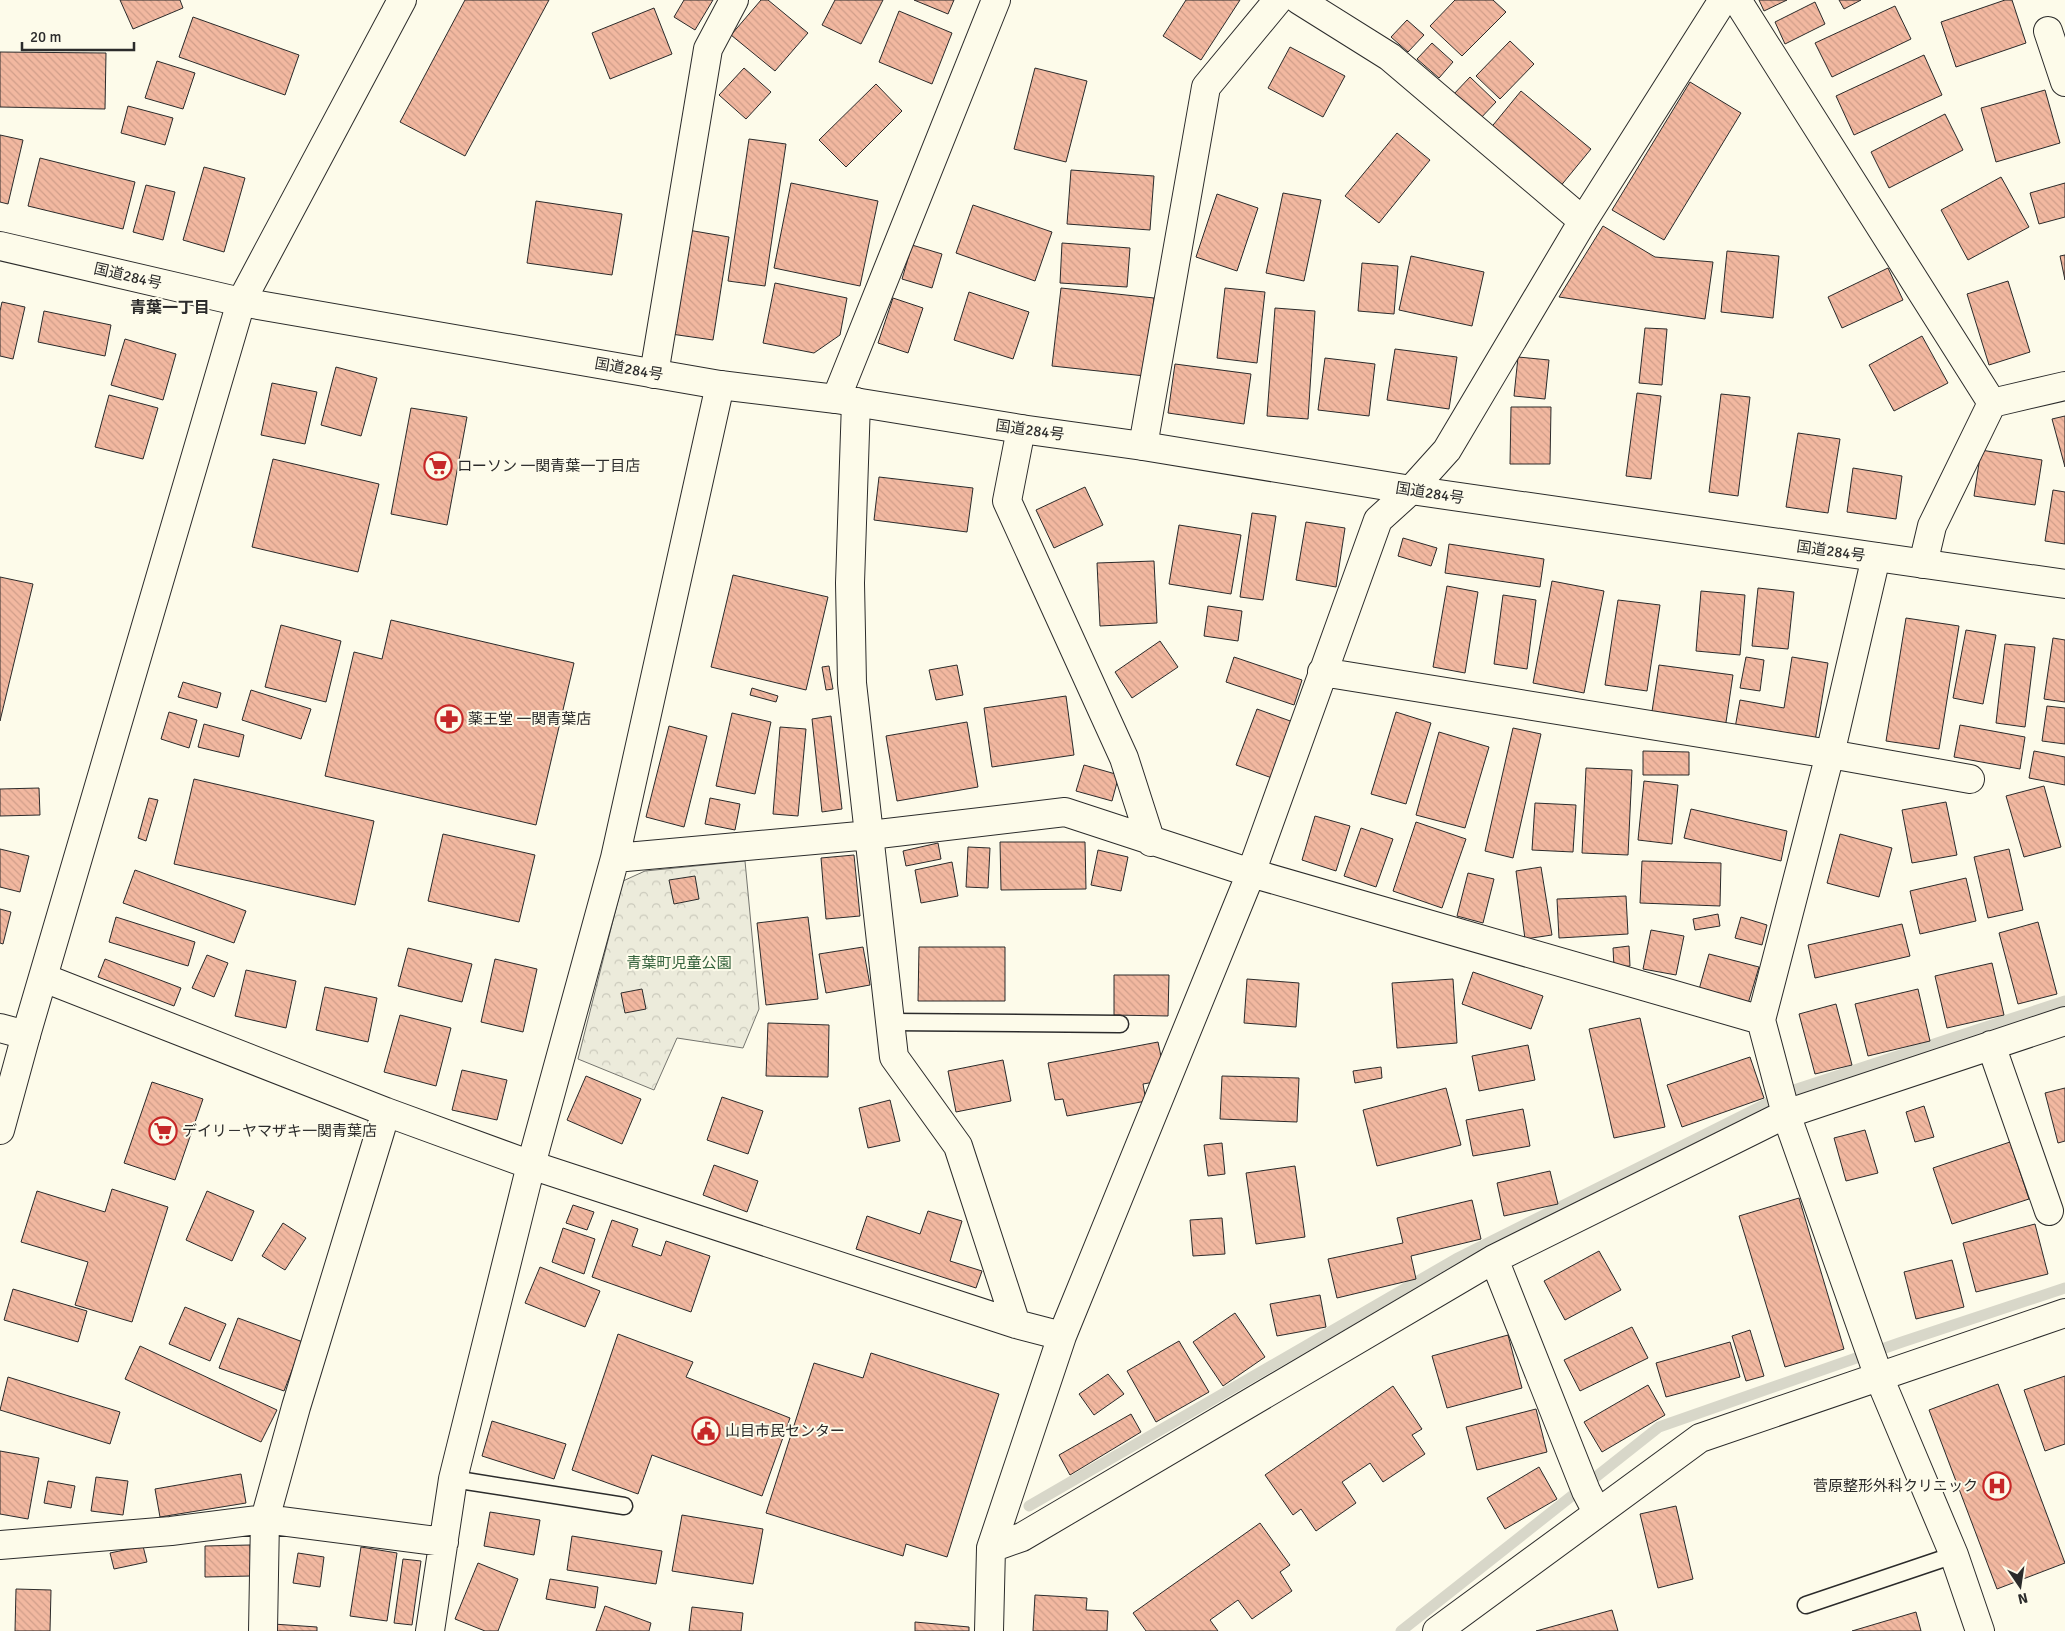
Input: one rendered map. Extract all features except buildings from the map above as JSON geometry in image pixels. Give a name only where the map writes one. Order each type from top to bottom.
[{"type":"main road","points":[[0,1130],[26,1035],[241,302],[402,0]]},
{"type":"main road","points":[[654,374],[708,49],[734,0]]},
{"type":"main road","points":[[996,0],[846,400],[852,683],[894,1057],[958,1146],[1016,1324]]},
{"type":"main road","points":[[1143,446],[1206,86],[1278,0]]},
{"type":"main road","points":[[1299,0],[1390,57],[1583,220]]},
{"type":"main road","points":[[989,1631],[991,1548],[1062,1336],[1251,874],[1378,520],[1411,490],[1447,450],[1583,220],[1723,0]]},
{"type":"main road","points":[[1737,0],[1992,403]]},
{"type":"main road","points":[[2048,31],[2065,82]]},
{"type":"main road","name":"国道284号","points":[[0,246],[241,302],[720,385],[846,400],[1411,490],[2065,584]]},
{"type":"main road","points":[[430,1631],[453,1479],[531,1165],[615,858],[720,385]]},
{"type":"main road","points":[[1992,403],[2065,386]]},
{"type":"main road","points":[[1923,564],[1932,526],[1992,403]]},
{"type":"main road","points":[[1021,429],[1007,501],[1124,758],[1151,842]]},
{"type":"main road","points":[[1876,557],[1830,754],[1760,1020],[1786,1114],[1879,1377],[1954,1555],[1980,1631]]},
{"type":"main road","points":[[1322,672],[1830,754],[1970,779]]},
{"type":"main road","points":[[615,858],[870,834],[1065,812],[1251,874],[1760,1020]]},
{"type":"main road","points":[[44,978],[386,1112],[531,1165],[1016,1324],[1062,1336]]},
{"type":"main road","points":[[991,1548],[1022,1538],[1494,1259],[1786,1114],[2065,1021]]},
{"type":"main road","points":[[0,1028],[26,1035]]},
{"type":"main road","points":[[1991,1045],[2049,1211]]},
{"type":"main road","points":[[263,1631],[265,1519],[296,1407],[386,1112]]},
{"type":"main road","points":[[1494,1259],[1586,1491],[1597,1512]]},
{"type":"main road","points":[[1437,1631],[1700,1438],[2065,1313]]},
{"type":"main road","points":[[0,1545],[172,1531],[265,1519],[444,1542]]},
{"type":"lane","points":[[890,1022],[1120,1024]]},
{"type":"lane","points":[[453,1479],[624,1506]]},
{"type":"lane","points":[[1806,1605],[1954,1555]]},
{"type":"green space","name":"青葉町児童公園","points":[[745,861],[759,1009],[743,1048],[677,1038],[654,1090],[578,1059],[623,881],[645,871]]},
{"type":"waterway","points":[[1029,1506],[1456,1259],[1794,1090],[2065,1001]]},
{"type":"waterway","points":[[1401,1631],[1659,1427],[1902,1342],[2065,1288]]},
{"type":"place","name":"ローソン 一関青葉一丁目店","points":[[438,466]]},
{"type":"place","name":"薬王堂 一関青葉店","points":[[449,719]]},
{"type":"place","name":"デイリ－ヤマザキ一関青葉店","points":[[163,1131]]},
{"type":"place","name":"山目市民センター","points":[[706,1431]]},
{"type":"place","name":"菅原整形外科クリニック","points":[[1997,1486]]},
{"type":"district","name":"青葉一丁目","points":[[170,308]]}]
